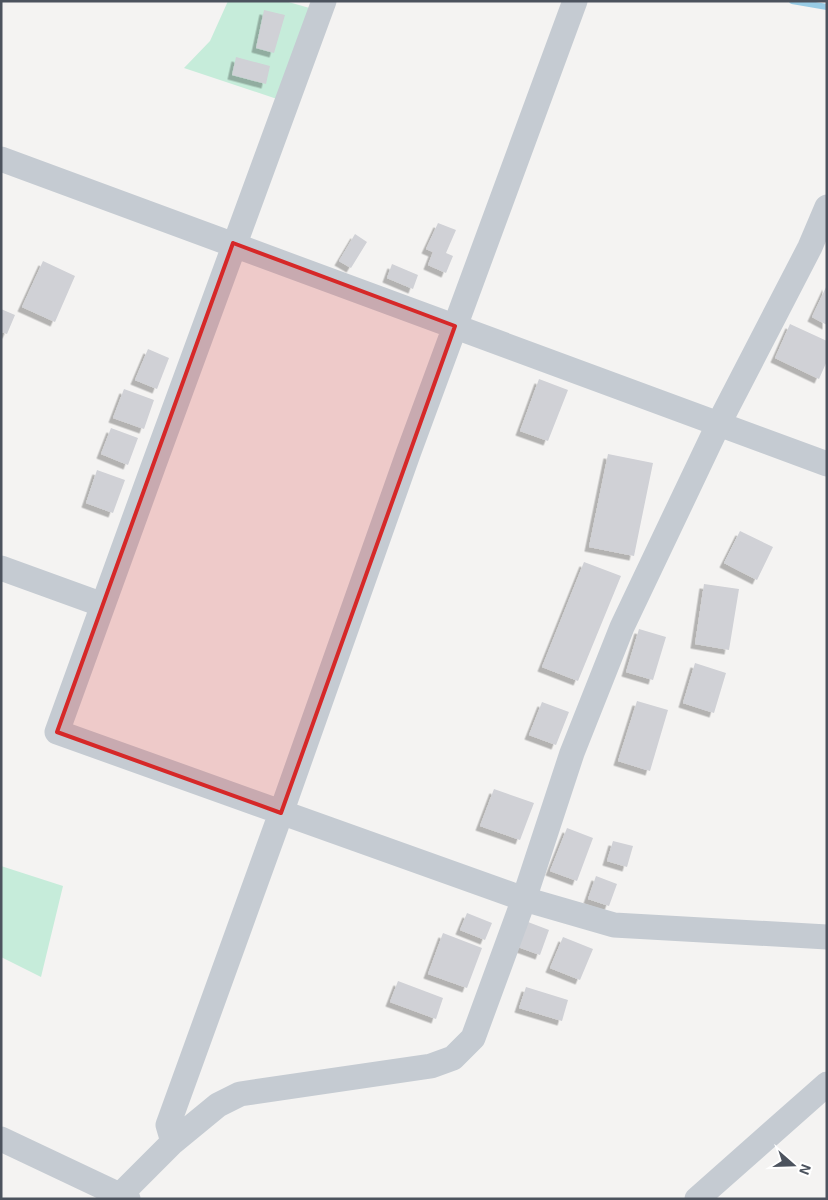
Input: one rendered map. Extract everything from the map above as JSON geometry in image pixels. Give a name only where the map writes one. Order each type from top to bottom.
[{"type":"street","points":[[324,1],[233,243],[187,378],[57,732],[524,900],[614,925],[827,936]]},
{"type":"street","points":[[173,1142],[168,1125],[455,326],[575,1]]},
{"type":"street","points":[[1,159],[233,243],[827,464]]},
{"type":"street","points":[[1,1139],[121,1197],[173,1142],[218,1105],[240,1094],[431,1066],[453,1058],[473,1038],[524,900],[572,753],[622,627],[719,423],[810,247],[827,207]]},
{"type":"street","points":[[1,568],[103,605]]},
{"type":"street","points":[[697,1199],[827,1084]]},
{"type":"highlighted area","points":[[233,243],[455,326],[281,813],[57,732]]},
{"type":"green space","points":[[228,1],[285,1],[313,9],[280,100],[184,68],[210,41]]},
{"type":"green space","points":[[1,866],[63,886],[41,977],[1,957]]},
{"type":"building","points":[[264,10],[285,15],[274,53],[256,48]]},
{"type":"building","points":[[236,57],[270,66],[266,84],[232,75]]},
{"type":"building","points":[[438,223],[456,230],[446,253],[453,256],[446,273],[428,265],[433,252],[426,249]]},
{"type":"building","points":[[355,234],[367,242],[351,268],[339,261]]},
{"type":"building","points":[[43,261],[75,276],[55,322],[22,307]]},
{"type":"building","points":[[392,264],[418,275],[413,289],[387,278]]},
{"type":"building","points":[[827,285],[827,325],[812,317]]},
{"type":"building","points":[[1,309],[15,315],[7,334],[1,332]]},
{"type":"building","points":[[790,324],[827,341],[827,361],[819,379],[775,358]]},
{"type":"building","points":[[148,349],[169,358],[157,389],[135,380]]},
{"type":"building","points":[[539,379],[568,390],[548,441],[520,431]]},
{"type":"building","points":[[124,389],[154,400],[144,429],[113,418]]},
{"type":"building","points":[[111,428],[138,438],[128,465],[101,454]]},
{"type":"building","points":[[608,454],[653,463],[634,556],[589,547]]},
{"type":"building","points":[[97,470],[125,480],[113,513],[86,503]]},
{"type":"building","points":[[740,531],[773,547],[757,580],[724,563]]},
{"type":"building","points":[[584,562],[621,576],[578,681],[542,667]]},
{"type":"building","points":[[704,584],[739,589],[729,650],[695,644]]},
{"type":"building","points":[[639,629],[666,637],[653,680],[626,672]]},
{"type":"building","points":[[695,663],[726,673],[714,713],[683,703]]},
{"type":"building","points":[[637,701],[668,710],[650,771],[618,761]]},
{"type":"building","points":[[542,702],[569,712],[556,745],[529,735]]},
{"type":"building","points":[[494,789],[534,803],[520,840],[480,826]]},
{"type":"building","points":[[567,828],[593,838],[577,881],[550,871]]},
{"type":"building","points":[[613,841],[633,846],[627,867],[607,861]]},
{"type":"building","points":[[596,876],[617,884],[609,906],[588,899]]},
{"type":"building","points":[[467,913],[492,923],[485,940],[460,930]]},
{"type":"building","points":[[528,922],[549,930],[540,955],[518,947]]},
{"type":"building","points":[[443,933],[482,948],[467,988],[428,974]]},
{"type":"building","points":[[563,937],[593,949],[580,980],[550,968]]},
{"type":"building","points":[[398,981],[443,998],[436,1019],[390,1002]]},
{"type":"building","points":[[526,987],[568,1000],[562,1021],[519,1008]]},
{"type":"waterway","points":[[792,1],[827,7]]}]
